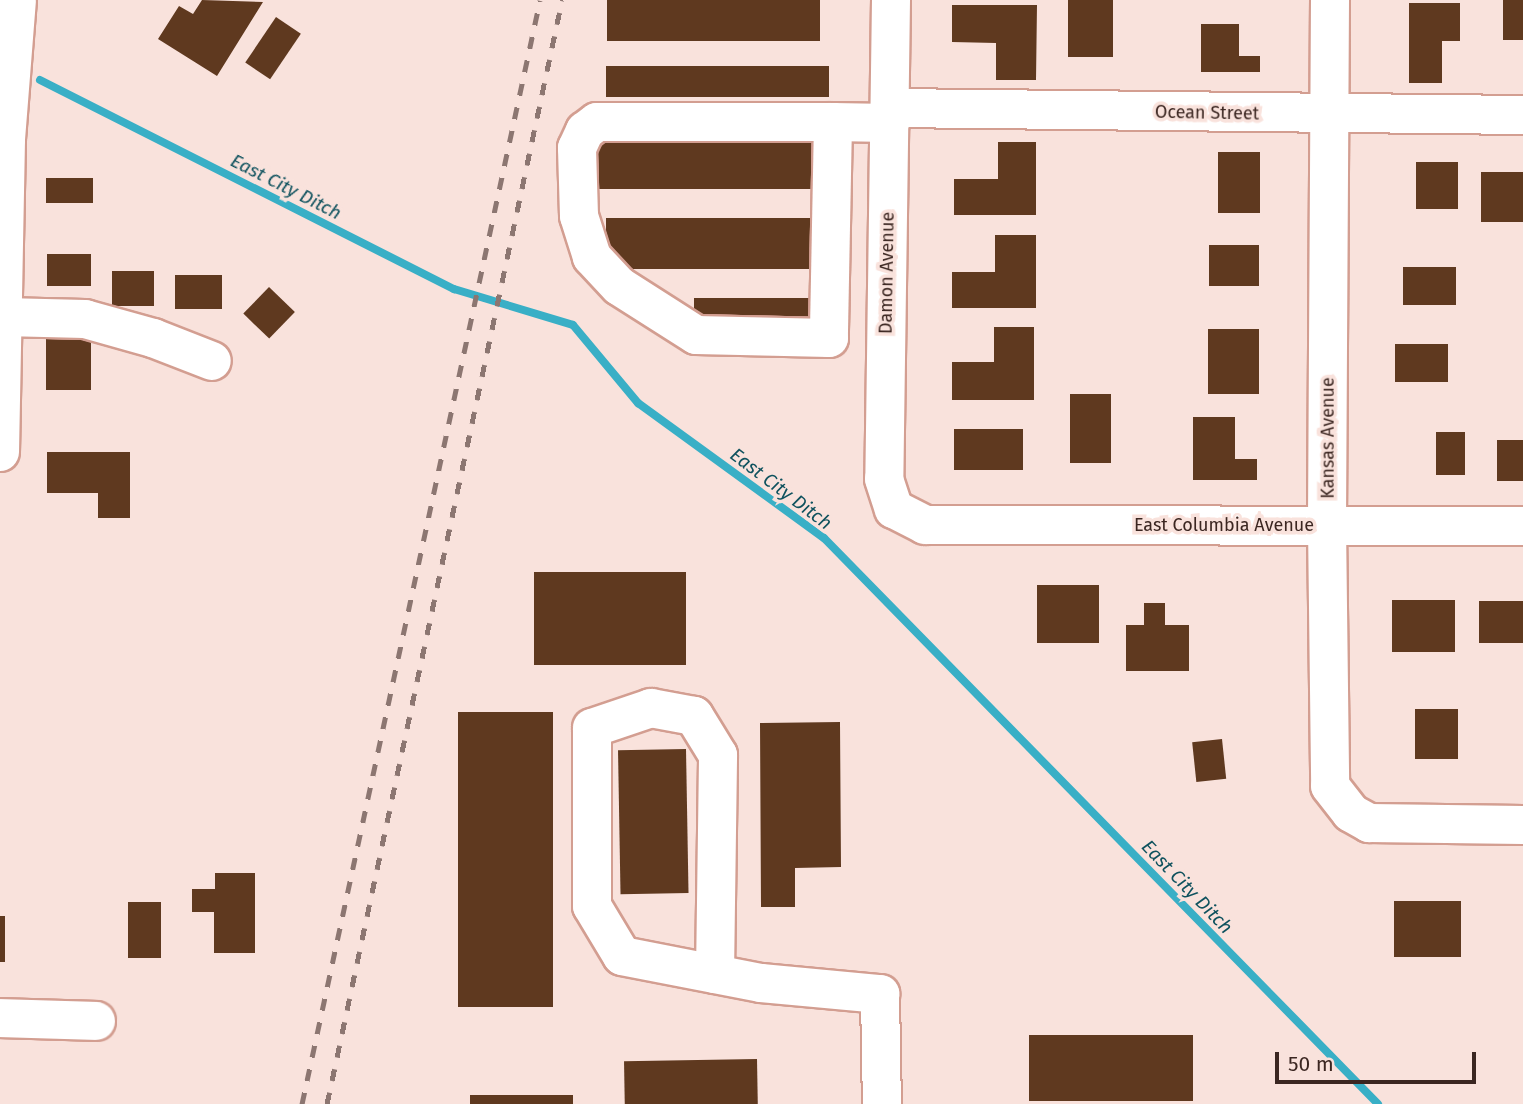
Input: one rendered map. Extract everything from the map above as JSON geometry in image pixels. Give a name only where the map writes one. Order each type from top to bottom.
[{"type":"street","points":[[0,453],[6,139],[17,0]]},
{"type":"street","name":"Damon Avenue","points":[[891,0],[884,479],[894,509],[925,525]]},
{"type":"street","name":"Kansas Avenue","points":[[1329,0],[1327,525],[1330,786],[1351,813],[1369,823],[1523,825]]},
{"type":"street","name":"Ocean Street","points":[[834,122],[829,338],[696,335],[619,286],[592,257],[579,216],[577,148],[585,131],[597,122],[834,122],[890,116],[1523,115]]},
{"type":"street","points":[[4,317],[85,319],[153,338],[212,361]]},
{"type":"street","name":"East Columbia Avenue","points":[[925,525],[1523,526]]},
{"type":"street","points":[[715,974],[718,755],[694,716],[651,708],[592,728],[592,906],[622,956],[761,983],[880,994],[882,1104]]},
{"type":"street","points":[[0,1018],[96,1021]]},
{"type":"building","points":[[202,0],[263,2],[217,76],[158,39],[179,6],[193,14]]},
{"type":"building","points":[[607,0],[820,0],[820,41],[607,41]]},
{"type":"building","points":[[1068,0],[1113,0],[1113,57],[1068,57]]},
{"type":"building","points":[[1503,0],[1523,0],[1523,40],[1503,40]]},
{"type":"building","points":[[1409,3],[1460,3],[1460,41],[1442,41],[1442,83],[1409,83]]},
{"type":"building","points":[[952,5],[1037,5],[1036,80],[996,80],[996,43],[952,42]]},
{"type":"building","points":[[276,17],[301,34],[270,79],[245,63]]},
{"type":"building","points":[[1201,24],[1239,24],[1239,56],[1260,56],[1260,72],[1201,72]]},
{"type":"building","points":[[606,66],[829,66],[829,97],[606,97]]},
{"type":"building","points":[[598,139],[819,139],[819,189],[598,189]]},
{"type":"building","points":[[998,142],[1036,142],[1036,215],[954,215],[954,179],[998,179]]},
{"type":"building","points":[[1218,152],[1260,152],[1260,213],[1218,213]]},
{"type":"building","points":[[1416,162],[1458,162],[1458,209],[1416,209]]},
{"type":"building","points":[[1481,172],[1523,172],[1523,222],[1481,222]]},
{"type":"building","points":[[46,178],[93,178],[93,203],[46,203]]},
{"type":"building","points":[[606,218],[819,218],[819,269],[606,269]]},
{"type":"building","points":[[995,235],[1036,235],[1036,308],[952,308],[952,272],[995,272]]},
{"type":"building","points":[[1209,245],[1259,245],[1259,286],[1209,286]]},
{"type":"building","points":[[47,254],[91,254],[91,286],[47,286]]},
{"type":"building","points":[[1403,267],[1456,267],[1456,305],[1403,305]]},
{"type":"building","points":[[112,271],[154,271],[154,306],[112,306]]},
{"type":"building","points":[[175,275],[222,275],[222,309],[175,309]]},
{"type":"building","points":[[269,287],[295,312],[269,339],[243,314]]},
{"type":"building","points":[[694,298],[819,298],[819,324],[694,324]]},
{"type":"building","points":[[994,327],[1034,327],[1034,400],[952,400],[952,362],[994,362]]},
{"type":"building","points":[[1208,329],[1259,329],[1259,394],[1208,394]]},
{"type":"building","points":[[46,332],[91,332],[91,390],[46,390]]},
{"type":"building","points":[[1395,344],[1448,344],[1448,382],[1395,382]]},
{"type":"building","points":[[1070,394],[1111,394],[1111,463],[1070,463]]},
{"type":"building","points":[[1193,417],[1235,417],[1235,459],[1257,459],[1257,480],[1193,480]]},
{"type":"building","points":[[954,429],[1023,429],[1023,470],[954,470]]},
{"type":"building","points":[[1436,432],[1465,432],[1465,475],[1436,475]]},
{"type":"building","points":[[1497,440],[1523,440],[1523,481],[1497,481]]},
{"type":"building","points":[[47,452],[130,452],[130,518],[98,518],[98,493],[47,493]]},
{"type":"building","points":[[534,572],[686,572],[686,665],[534,665]]},
{"type":"building","points":[[1037,585],[1099,585],[1099,643],[1037,643]]},
{"type":"building","points":[[1392,600],[1455,600],[1455,652],[1392,652]]},
{"type":"building","points":[[1479,601],[1523,601],[1523,643],[1479,643]]},
{"type":"building","points":[[1144,603],[1165,603],[1165,625],[1189,625],[1189,671],[1126,671],[1126,625],[1144,625]]},
{"type":"building","points":[[1415,709],[1458,709],[1458,759],[1415,759]]},
{"type":"building","points":[[458,712],[553,712],[553,1007],[458,1007]]},
{"type":"building","points":[[840,722],[841,867],[795,868],[795,907],[761,907],[760,723]]},
{"type":"building","points":[[1222,739],[1226,779],[1196,782],[1192,742]]},
{"type":"building","points":[[686,749],[689,893],[621,894],[618,750]]},
{"type":"building","points":[[215,873],[255,873],[255,953],[214,953],[214,912],[192,912],[192,889],[215,889]]},
{"type":"building","points":[[1394,901],[1461,901],[1461,957],[1394,957]]},
{"type":"building","points":[[128,902],[161,902],[161,958],[128,958]]},
{"type":"building","points":[[0,916],[5,916],[5,962],[0,962]]},
{"type":"building","points":[[1029,1035],[1193,1035],[1193,1101],[1029,1101]]},
{"type":"building","points":[[757,1059],[758,1104],[625,1104],[624,1061]]},
{"type":"building","points":[[470,1095],[573,1095],[573,1104],[470,1104]]},
{"type":"waterway","name":"East City Ditch","points":[[40,80],[454,289],[573,325],[638,403],[824,538],[1378,1104]]},
{"type":"railway","points":[[302,1104],[540,0]]},
{"type":"railway","points":[[327,1104],[562,0]]}]
